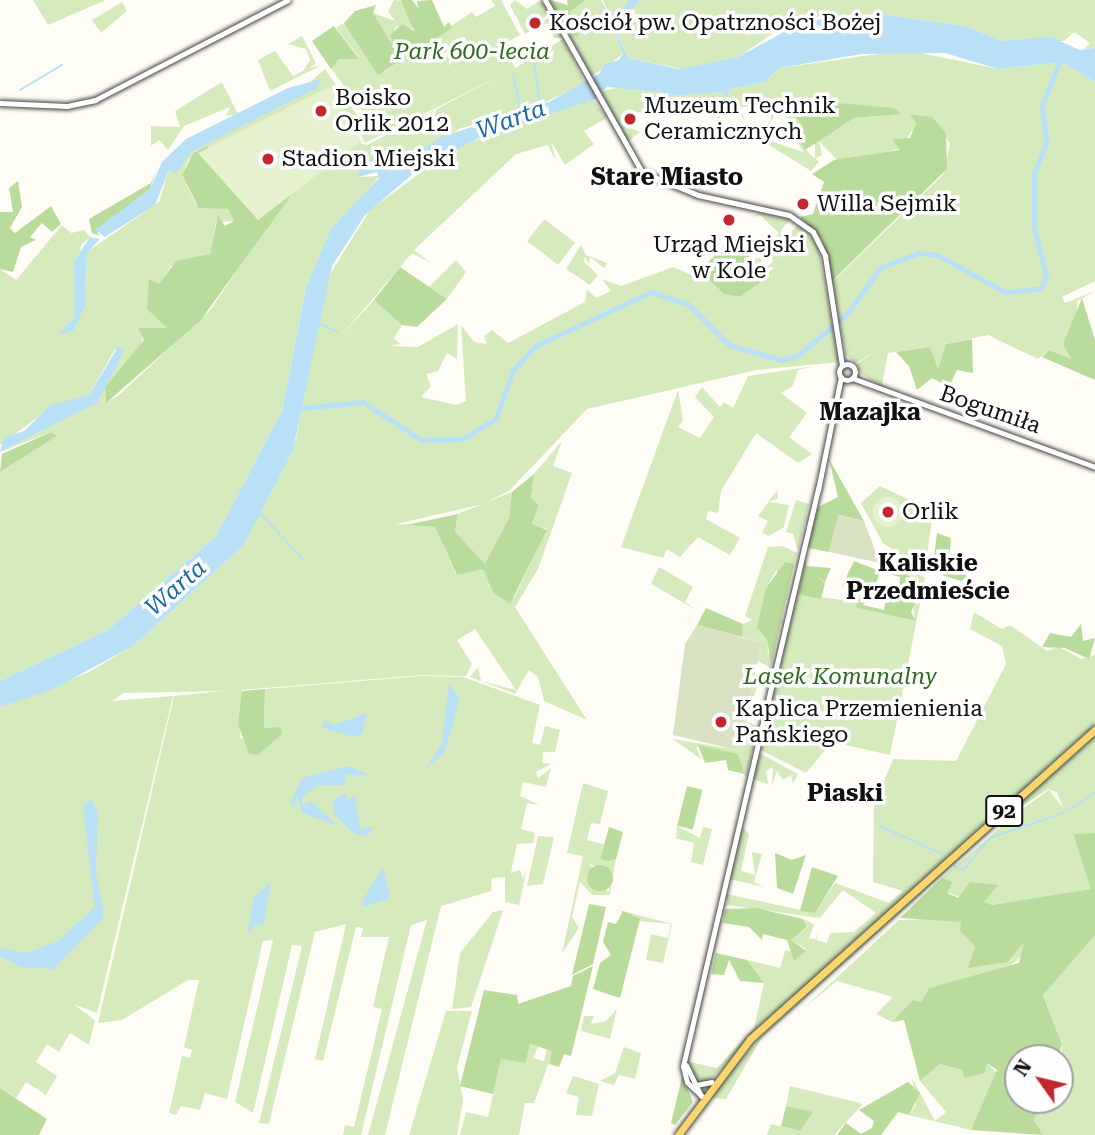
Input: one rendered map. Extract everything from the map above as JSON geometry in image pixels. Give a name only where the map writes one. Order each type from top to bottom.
[{"type":"main road","name":"92","points":[[680,1135],[699,1098],[712,1082],[774,1020],[1095,729]]},
{"type":"main road","name":"92","points":[[699,1098],[774,1020]]},
{"type":"street","points":[[0,103],[90,101],[270,9],[278,1],[288,0]]},
{"type":"street","points":[[547,0],[635,163],[649,177],[698,195],[801,221],[822,248],[841,349],[839,396],[685,1056],[684,1073],[699,1098]]},
{"type":"street","points":[[839,396],[852,377],[841,349]]},
{"type":"street","points":[[842,366],[849,364]]},
{"type":"street","name":"Bogumiła","points":[[841,377],[852,377],[1095,467]]},
{"type":"street","points":[[685,1056],[699,1098]]},
{"type":"street","points":[[695,1085],[712,1082]]},
{"type":"green space","points":[[33,0],[106,0],[48,25]]},
{"type":"green space","points":[[394,0],[405,1],[414,25],[410,33],[406,26],[395,27],[392,52],[373,13],[395,21],[388,11]]},
{"type":"green space","points":[[401,0],[412,0],[418,8],[417,1],[432,0],[444,27],[449,22],[452,28],[378,75],[344,23],[355,11],[376,5],[373,13],[396,51],[390,35],[402,24],[414,31]]},
{"type":"green space","name":"Park 600-lecia","points":[[491,0],[501,0],[520,35],[504,44],[515,68],[563,39],[585,83],[529,110],[461,128],[390,172],[385,154],[362,172],[360,177],[379,176],[323,247],[306,288],[282,411],[216,536],[108,630],[0,681],[0,472],[56,436],[51,432],[0,452],[87,408],[101,396],[101,386],[123,351],[115,349],[89,395],[53,406],[0,445],[0,269],[16,280],[62,225],[71,233],[84,230],[90,237],[81,245],[76,293],[86,291],[87,252],[159,202],[169,170],[194,150],[285,104],[325,69],[357,115],[350,116],[351,123],[307,100],[287,108],[272,198],[206,146],[188,160],[182,176],[196,204],[228,209],[234,221],[216,222],[210,254],[171,266],[159,285],[149,280],[157,315],[167,328],[142,328],[142,344],[105,387],[106,402],[118,396],[210,310],[292,190],[352,126],[362,144],[367,145],[506,73],[365,143],[355,123],[363,112],[328,64],[339,57],[359,58],[336,28],[344,23],[384,72],[472,12],[476,17],[495,6]]},
{"type":"green space","points":[[515,0],[527,9],[541,0],[549,14],[527,29],[551,17],[562,38],[554,38],[548,23],[525,34],[510,5]]},
{"type":"green space","points":[[550,0],[568,5],[567,0],[586,0],[570,12],[579,37],[569,34]]},
{"type":"green space","points":[[586,0],[601,0],[623,54],[591,77],[570,35],[570,12]]},
{"type":"green space","points":[[603,0],[1095,0],[1095,48],[1084,49],[1090,43],[1074,32],[1064,41],[1002,41],[965,26],[879,14],[816,17],[775,32],[738,57],[682,69],[628,58]]},
{"type":"green space","points":[[122,2],[127,11],[101,33],[92,20]]},
{"type":"green space","points":[[334,26],[359,59],[339,59],[331,69],[312,41]]},
{"type":"green space","points":[[302,36],[316,63],[310,68],[322,65],[270,91],[258,60],[275,51],[293,76],[303,71],[310,60],[306,49],[288,44]]},
{"type":"green space","points":[[906,50],[998,69],[1062,62],[1095,82],[1095,281],[1062,297],[1065,303],[1095,291],[1077,301],[1077,319],[1063,344],[1071,359],[1049,350],[1038,359],[988,335],[946,344],[938,368],[930,347],[888,353],[882,385],[899,394],[878,385],[860,373],[857,364],[873,353],[856,363],[846,355],[832,282],[943,175],[950,144],[932,117],[911,114],[917,123],[900,149],[840,163],[819,141],[822,155],[815,159],[819,162],[811,171],[759,139],[728,130],[729,127],[803,152],[779,105],[770,124],[773,105],[759,99],[757,106],[740,107],[745,121],[735,107],[736,114],[723,112],[718,122],[715,108],[630,113],[624,124],[628,135],[626,126],[640,132],[627,142],[599,92],[629,85],[663,92],[667,108],[668,96],[723,92],[729,100],[728,90],[766,81],[779,68]],"holes":[[[793,107],[901,114],[854,118],[815,142],[815,158],[805,149],[795,130],[801,124]]]},
{"type":"green space","points":[[222,82],[238,114],[226,116],[230,107],[184,126],[168,150],[159,140],[151,146],[151,126],[180,127],[175,111]]},
{"type":"green space","name":"Stadion Miejski","points":[[330,87],[361,141],[258,220],[198,153]]},
{"type":"green space","points":[[591,97],[607,118],[584,131],[594,144],[565,165],[551,141],[556,162],[548,145],[516,154],[414,250],[431,263],[412,253],[341,336],[374,300],[402,325],[394,338],[400,344],[390,346],[418,347],[458,324],[457,359],[447,353],[438,371],[426,374],[431,386],[421,397],[456,405],[466,401],[461,325],[474,342],[487,344],[484,336],[492,330],[508,343],[585,302],[587,289],[596,298],[611,291],[602,279],[621,286],[673,267],[692,275],[700,271],[724,294],[740,297],[761,282],[743,263],[761,257],[763,271],[773,261],[770,246],[762,251],[779,233],[760,215],[751,218],[760,213],[789,219],[797,223],[790,220],[781,230],[789,246],[786,237],[799,224],[818,245],[839,362],[757,370],[587,409],[510,490],[483,504],[396,524],[435,527],[456,574],[483,569],[493,592],[514,598],[547,529],[532,525],[539,505],[531,497],[534,474],[562,441],[553,466],[572,473],[538,569],[515,607],[587,720],[544,701],[538,677],[529,670],[515,694],[470,677],[478,667],[481,681],[516,690],[475,629],[457,640],[472,664],[466,676],[421,675],[242,690],[240,738],[267,743],[272,731],[264,728],[265,689],[421,676],[463,677],[540,705],[532,743],[540,745],[545,726],[560,730],[555,752],[543,752],[542,763],[551,764],[536,772],[538,778],[551,768],[546,787],[523,782],[520,796],[540,805],[527,803],[521,829],[535,833],[533,843],[517,844],[511,873],[520,870],[523,879],[527,868],[519,905],[505,902],[505,877],[492,878],[491,891],[441,906],[385,1135],[368,1135],[427,920],[411,925],[361,1135],[343,1135],[345,1125],[354,1127],[382,1009],[373,1007],[389,937],[361,937],[363,928],[356,927],[323,1061],[315,1059],[346,924],[315,932],[269,1124],[259,1123],[302,946],[292,945],[253,1113],[235,1102],[273,940],[263,941],[227,1099],[205,1093],[200,1110],[181,1106],[176,1115],[169,1113],[182,1056],[190,1058],[192,1050],[184,1047],[199,980],[188,980],[122,1020],[98,1023],[174,696],[224,691],[124,693],[112,701],[173,696],[97,1013],[73,1004],[95,1020],[89,1045],[70,1033],[59,1052],[47,1044],[36,1062],[57,1076],[46,1095],[26,1082],[16,1098],[0,1088],[0,707],[89,672],[133,646],[243,546],[296,439],[325,282],[370,210],[451,150]]},
{"type":"green space","points":[[782,98],[894,108],[902,114],[854,118],[805,150],[795,130],[801,124]]},
{"type":"green space","points":[[910,114],[932,117],[946,133],[947,169],[832,281],[822,239],[800,217],[813,214],[824,182],[812,174],[834,160],[900,150],[892,139],[910,138],[916,123]]},
{"type":"green space","points":[[206,146],[290,197],[200,321],[106,403],[105,387],[144,340],[138,328],[167,328],[147,309],[149,279],[159,284],[176,261],[210,254],[218,215],[225,226],[234,221],[228,209],[199,208],[182,175],[193,154]]},
{"type":"green space","points":[[157,166],[150,189],[97,233],[101,236],[92,233],[89,219],[151,183]]},
{"type":"green space","points":[[18,181],[22,207],[10,228],[15,233],[51,206],[61,224],[52,232],[42,223],[30,237],[36,240],[21,247],[13,272],[0,269],[0,212],[13,212],[9,188]]},
{"type":"green space","points":[[544,219],[575,242],[558,265],[527,241]]},
{"type":"green space","points":[[729,240],[750,256],[743,263],[761,282],[740,297],[724,294],[700,271]]},
{"type":"green space","points":[[581,245],[586,255],[607,263],[604,268],[590,257],[589,264],[585,257],[584,262],[598,275],[590,285],[566,269]]},
{"type":"green space","points":[[456,260],[466,272],[447,299],[429,287]]},
{"type":"green space","points":[[400,267],[447,299],[417,327],[402,325],[374,300]]},
{"type":"green space","points":[[1082,298],[1095,340],[1095,380],[1042,357],[1049,350],[1071,359],[1063,344]]},
{"type":"green space","points":[[972,339],[973,373],[957,370],[949,387],[932,378],[917,390],[909,366],[896,352],[930,347],[938,368],[946,344]]},
{"type":"green space","points":[[814,366],[798,370],[792,387],[781,393],[807,413],[789,437],[812,454],[798,463],[756,433],[721,491],[718,513],[708,511],[706,519],[740,538],[730,555],[698,537],[680,557],[667,549],[663,558],[621,547],[678,390],[683,420],[678,427],[700,438],[714,417],[695,397],[702,387],[720,407],[724,402],[733,408],[748,376]]},
{"type":"green space","points":[[51,432],[57,436],[0,472],[2,454]]},
{"type":"green space","points":[[829,459],[864,521],[839,515],[829,552],[808,548],[818,507],[838,497]]},
{"type":"green space","points":[[534,474],[531,497],[539,505],[532,524],[547,530],[510,604],[493,592],[483,569],[457,575],[435,527],[406,525],[458,514],[455,532],[485,564],[509,518],[512,492]]},
{"type":"green space","points":[[880,486],[933,511],[925,571],[883,543],[861,503]]},
{"type":"green space","points":[[777,490],[778,498],[769,502],[789,505],[784,527],[769,536],[762,533],[768,521],[758,516]]},
{"type":"green space","points":[[512,492],[509,518],[485,565],[455,532],[458,514]]},
{"type":"green space","name":"Orlik","points":[[888,497],[899,501],[903,512],[899,523],[888,527],[877,523],[873,512],[877,501]]},
{"type":"green space","points":[[796,500],[809,504],[798,551],[793,534],[786,532]]},
{"type":"green space","points":[[838,515],[864,521],[880,563],[829,552]]},
{"type":"green space","points":[[937,533],[951,538],[949,565],[967,576],[961,581],[932,572]]},
{"type":"green space","points":[[783,546],[797,553],[771,668],[758,661],[762,643],[742,637],[743,624],[752,620],[745,616],[768,547]],"holes":[[[777,569],[778,626],[768,655],[766,588]]]},
{"type":"green space","points":[[807,553],[806,566],[831,568],[825,582],[816,575],[825,583],[821,599],[798,594]]},
{"type":"green space","points":[[890,554],[915,572],[913,579]]},
{"type":"green space","points":[[888,556],[922,588],[911,612],[916,621],[855,607],[866,588],[873,591],[863,605],[884,610],[887,592],[898,603],[900,577],[882,572]]},
{"type":"green space","points":[[854,561],[880,571],[875,587],[853,577],[850,588],[842,586]]},
{"type":"green space","points":[[785,562],[794,564],[771,663],[767,639],[757,627],[766,588]]},
{"type":"green space","name":"Lasek Komunalny","points":[[802,564],[797,594],[856,602],[858,592],[865,591],[856,606],[915,621],[913,603],[918,604],[922,588],[913,579],[917,573],[925,578],[890,755],[832,742],[806,773],[761,750],[761,739],[769,741],[771,735],[762,733]]},
{"type":"green space","points":[[659,567],[693,587],[685,602],[698,611],[651,584]]},
{"type":"green space","points":[[706,608],[743,624],[742,637],[697,625]]},
{"type":"green space","points":[[974,612],[1002,629],[1010,625],[1047,651],[1059,647],[1081,659],[1095,655],[1095,725],[771,1017],[709,1082],[698,1084],[688,1070],[689,1049],[690,1062],[717,1068],[754,1028],[764,983],[747,960],[780,968],[785,950],[798,954],[806,949],[791,940],[807,928],[803,919],[814,924],[809,938],[816,939],[818,930],[817,940],[827,943],[830,933],[854,932],[876,913],[843,890],[820,918],[727,905],[726,894],[815,913],[835,883],[889,903],[903,891],[873,882],[874,806],[893,759],[956,761],[1006,664],[1002,646],[970,629]]},
{"type":"green space","points":[[1081,624],[1083,641],[1095,638],[1089,659],[1065,648],[1042,647],[1050,633],[1071,637]]},
{"type":"green space","points":[[697,625],[762,643],[737,750],[673,735],[685,644]]},
{"type":"green space","points":[[753,681],[757,687],[746,722],[758,726],[746,777],[731,753],[696,747],[702,760],[673,739],[737,750]]},
{"type":"green space","points":[[265,689],[264,728],[281,727],[282,734],[258,755],[249,754],[238,724],[242,691]]},
{"type":"green space","points":[[1095,734],[1095,833],[1073,835],[1092,889],[992,905],[947,893],[953,882],[942,878],[1021,810],[1049,790],[1063,808],[1057,792],[1048,789],[1006,817],[761,1039],[726,1099],[710,1098],[759,1038]]},
{"type":"green space","points":[[698,745],[738,754],[744,774],[728,770],[726,760],[705,763]]},
{"type":"green space","points":[[759,753],[798,774],[793,784],[791,775],[783,780],[777,771],[772,786],[773,767],[766,771],[768,784],[752,779]]},
{"type":"green space","points":[[583,783],[608,791],[600,824],[591,823],[587,840],[604,844],[600,859],[616,859],[613,874],[590,864],[608,893],[612,877],[610,895],[592,895],[580,882],[572,917],[579,928],[562,953],[583,856],[567,853]]},
{"type":"green space","points":[[687,786],[703,790],[693,830],[677,826]]},
{"type":"green space","points":[[677,826],[700,838],[703,827],[712,829],[703,865],[691,862],[694,843],[661,834],[676,838]]},
{"type":"green space","points":[[609,827],[623,832],[616,859],[609,861],[600,859]]},
{"type":"green space","points":[[742,827],[749,834],[741,871],[755,875],[752,852],[762,854],[754,882],[764,887],[729,879]]},
{"type":"green space","points":[[1095,833],[1095,935],[1043,995],[1062,1044],[1004,1044],[1004,1114],[1037,1114],[1034,1120],[1043,1135],[971,1130],[997,1070],[987,1063],[985,1073],[964,1078],[962,1070],[940,1064],[920,1081],[904,1020],[892,1022],[913,1000],[921,1002],[929,988],[1019,963],[1024,942],[1008,962],[968,968],[975,946],[960,931],[961,922],[900,918],[942,878],[953,882],[947,893],[958,898],[970,882],[998,885],[984,902],[992,905],[1091,889],[1073,834]]},
{"type":"green space","points":[[538,836],[554,837],[543,884],[527,886]]},
{"type":"green space","points":[[775,853],[792,860],[806,855],[793,894],[777,888]]},
{"type":"green space","points":[[600,865],[609,869],[613,878],[609,887],[600,891],[591,887],[587,878],[591,869]]},
{"type":"green space","points":[[812,867],[838,876],[815,913],[800,911]]},
{"type":"green space","points":[[589,904],[606,907],[593,964],[572,975]]},
{"type":"green space","points":[[756,908],[803,919],[807,927],[791,940],[806,951],[794,961],[787,940],[763,934],[762,940],[749,927],[723,923],[725,909]]},
{"type":"green space","points":[[503,910],[471,1007],[452,1009],[460,953],[493,912]]},
{"type":"green space","points":[[619,910],[672,924],[663,963],[646,960],[651,934],[668,938],[671,924],[640,921]]},
{"type":"green space","points":[[623,911],[640,919],[620,998],[593,989],[600,963],[611,955],[603,942],[608,922],[616,924]]},
{"type":"green space","points":[[945,919],[962,922],[961,931],[975,946],[969,967],[1008,962],[1024,941],[1024,954],[1006,969],[929,988],[921,1002],[913,1000],[892,1022],[876,1014],[893,997],[837,981],[804,1008],[899,920]]},
{"type":"green space","points":[[1095,935],[1095,1135],[1041,1135],[1034,1120],[1037,1114],[1074,1114],[1074,1044],[1062,1044],[1043,994]]},
{"type":"green space","points":[[716,953],[747,960],[764,983],[740,981],[729,960],[724,975],[711,974]]},
{"type":"green space","points":[[593,966],[571,1056],[564,1054],[559,1067],[549,1064],[552,1051],[530,1044],[525,1063],[501,1059],[493,1094],[460,1086],[484,990],[517,995],[518,1004],[571,986],[573,976]]},
{"type":"green space","points":[[617,1009],[610,1039],[581,1031],[584,1016],[594,1016],[591,1024],[606,1021]]},
{"type":"green space","points":[[446,1011],[472,1011],[457,1067],[463,1100],[457,1135],[409,1135]]},
{"type":"green space","points":[[529,1044],[538,1047],[533,1058],[544,1061],[547,1049],[553,1051],[534,1103],[525,1103],[519,1135],[460,1135],[466,1112],[488,1117],[501,1058]]},
{"type":"green space","points":[[624,1047],[641,1053],[635,1079],[619,1075],[614,1085],[600,1081],[615,1073]]},
{"type":"green space","points":[[987,1063],[999,1075],[971,1130],[909,1115],[916,1105],[912,1078],[935,1121],[946,1112],[920,1081],[940,1064],[962,1070],[964,1078]]},
{"type":"green space","points":[[573,1076],[599,1084],[592,1116],[576,1115],[579,1097],[566,1093]]},
{"type":"green space","points":[[682,1077],[693,1102],[675,1125],[671,1123]]},
{"type":"green space","points":[[908,1082],[920,1093],[909,1115],[898,1112],[881,1135],[837,1135],[846,1123],[861,1134],[872,1128],[874,1121],[859,1110]]},
{"type":"green space","points":[[790,1086],[862,1105],[834,1135],[767,1135],[771,1124],[800,1131],[812,1112],[786,1106]]},
{"type":"green space","points":[[0,1088],[47,1119],[39,1135],[0,1135]]},
{"type":"green space","points":[[786,1106],[813,1112],[800,1131],[781,1126]]},
{"type":"water","name":"Warta","points":[[601,0],[614,24],[629,0],[640,0],[615,29],[628,58],[679,69],[738,57],[804,21],[879,14],[965,26],[1002,41],[1051,37],[1080,50],[1095,48],[1095,82],[1062,62],[998,69],[945,53],[862,54],[779,68],[766,81],[728,90],[729,101],[723,92],[669,96],[667,107],[663,92],[607,87],[595,99],[482,137],[422,166],[365,215],[332,266],[293,450],[243,546],[133,646],[51,690],[0,707],[0,681],[108,630],[216,536],[282,411],[306,288],[323,247],[332,228],[379,178],[377,172],[358,177],[360,165],[383,153],[390,172],[441,137],[549,102],[600,73],[604,64],[619,60],[623,54]]},
{"type":"water","points":[[321,79],[317,88],[191,152],[176,173],[169,170],[155,205],[105,237],[95,230],[150,189],[162,162],[186,139],[288,88]]},
{"type":"water","points":[[90,237],[100,239],[87,253],[85,306],[74,330],[56,336],[75,318],[74,262]]},
{"type":"water","points":[[118,347],[124,348],[97,403],[0,452],[4,438],[24,431],[51,405],[89,395]]},
{"type":"water","points":[[449,683],[459,697],[454,721],[444,753],[426,768],[442,744]]},
{"type":"water","points":[[367,713],[362,734],[354,737],[322,728],[325,720],[333,725]]},
{"type":"water","points":[[348,766],[370,775],[346,775],[344,785],[318,785],[302,797],[302,806],[310,801],[339,826],[302,813],[297,796],[294,808],[290,804],[302,778]]},
{"type":"water","points":[[346,793],[348,800],[355,795],[360,830],[373,826],[368,836],[355,834],[334,814],[333,800]]},
{"type":"water","points":[[91,798],[98,813],[96,873],[104,917],[54,969],[21,967],[0,956],[0,948],[27,953],[58,941],[95,907],[83,807]]},
{"type":"water","points":[[383,867],[390,898],[363,907],[363,900]]},
{"type":"water","points":[[271,882],[263,925],[256,924],[247,936],[254,897]]},
{"type":"waterway","points":[[300,408],[363,402],[421,440],[463,439],[496,418],[513,370],[535,346],[651,292],[688,304],[729,345],[781,360],[797,356],[846,315],[881,267],[919,253],[937,255],[1005,292],[1041,288],[1046,276],[1034,228],[1034,173],[1046,143],[1042,105],[1061,58]]},
{"type":"waterway","points":[[534,64],[535,71]]},
{"type":"waterway","points":[[20,90],[62,65]]},
{"type":"waterway","name":"Warta","points":[[536,73],[539,100]]},
{"type":"waterway","name":"Warta","points":[[513,74],[518,95]]},
{"type":"waterway","name":"Warta","points":[[518,98],[520,114]]},
{"type":"waterway","points":[[318,323],[338,332]]},
{"type":"waterway","points":[[261,514],[302,558]]},
{"type":"waterway","points":[[1067,811],[1095,793]]},
{"type":"waterway","points":[[955,866],[963,870],[990,838],[1063,813]]},
{"type":"waterway","points":[[879,826],[945,855]]},
{"type":"place","name":"Kościół pw. Opatrzności Bożej","points":[[535,23]]},
{"type":"place","name":"Boisko Orlik 2012","points":[[321,111]]},
{"type":"place","name":"Muzeum Technik Ceramicznych","points":[[630,119]]},
{"type":"place","name":"Stadion Miejski","points":[[268,159]]},
{"type":"place","name":"Willa Sejmik","points":[[803,204]]},
{"type":"place","name":"Urząd Miejski w Kole","points":[[729,220]]},
{"type":"place","name":"Orlik","points":[[888,512]]},
{"type":"place","name":"Kaplica Przemienienia Pańskiego","points":[[721,722]]},
{"type":"district","name":"Stare Miasto","points":[[667,178]]},
{"type":"district","name":"Mazajka","points":[[870,413]]},
{"type":"district","name":"Kaliskie Przedmieście","points":[[928,578]]},
{"type":"district","name":"Piaski","points":[[845,794]]}]
